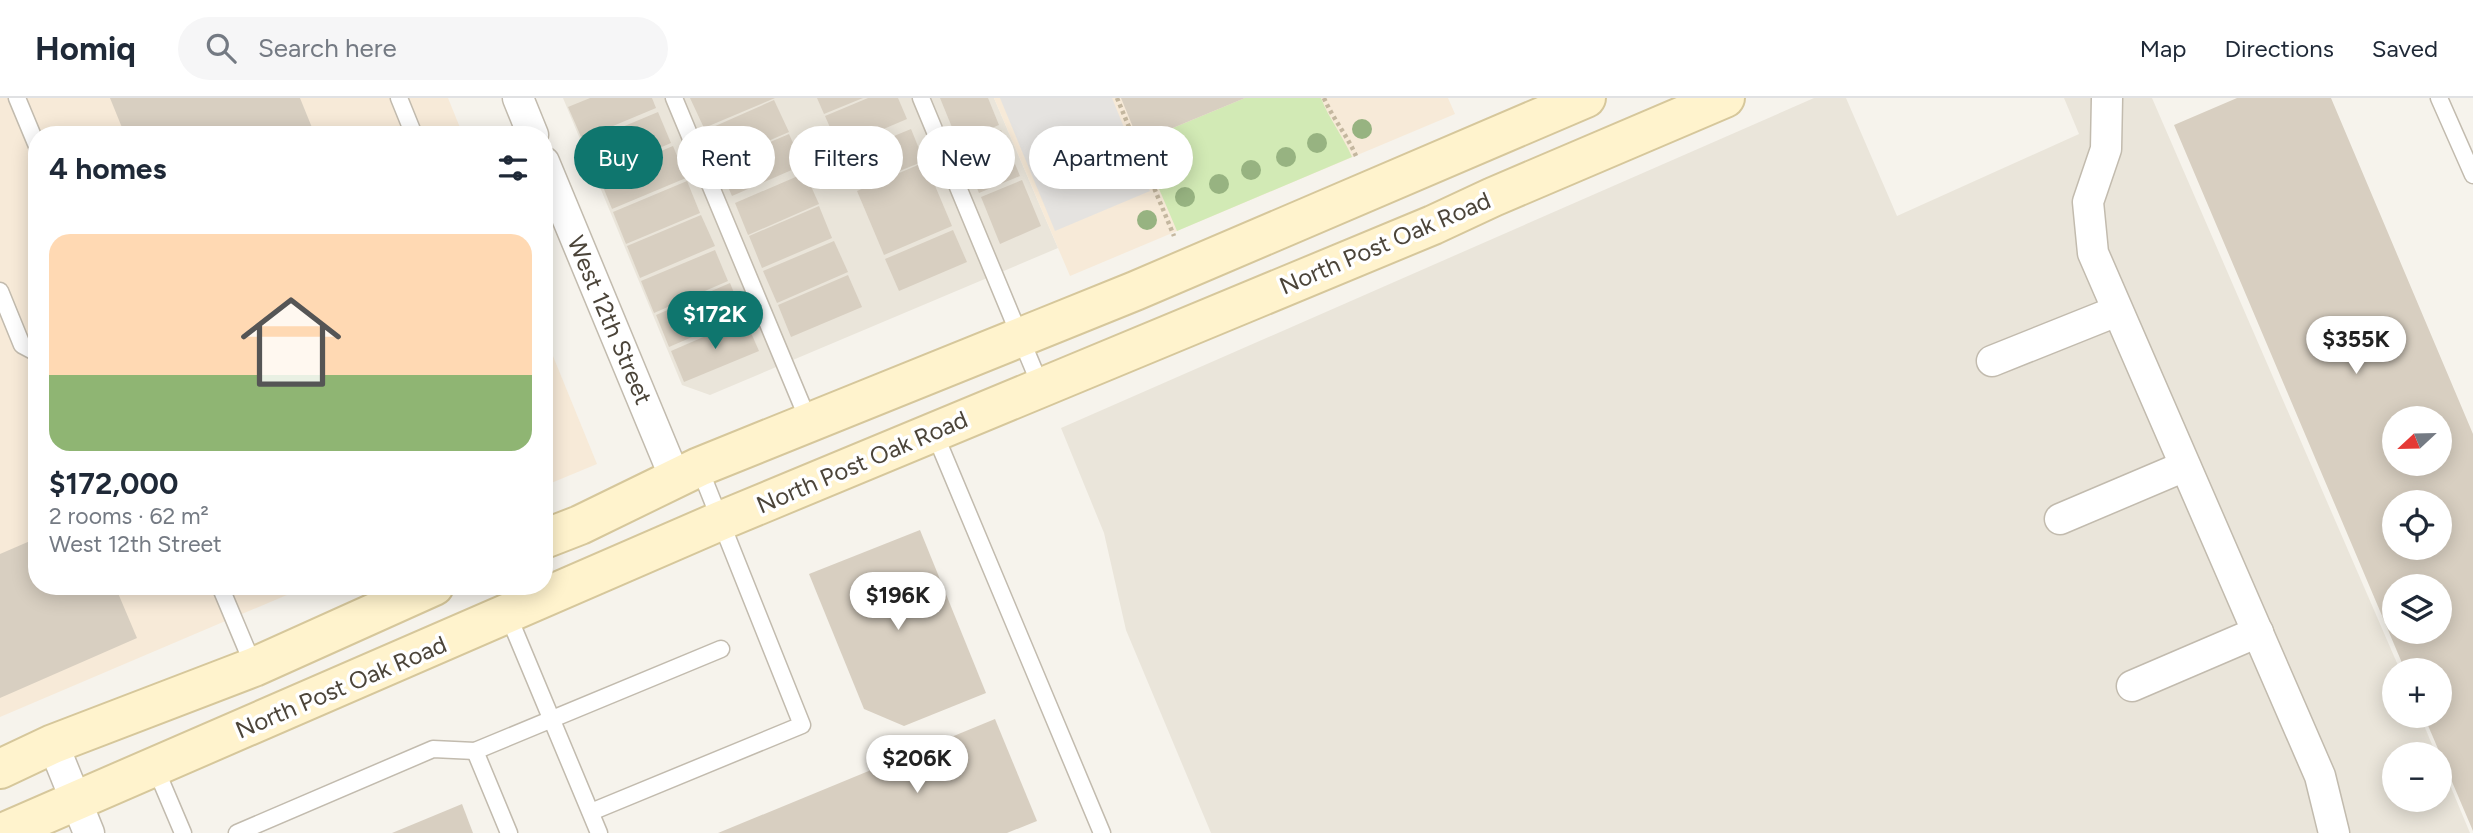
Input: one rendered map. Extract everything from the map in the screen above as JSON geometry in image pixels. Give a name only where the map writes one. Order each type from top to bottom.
[{"type":"main road","points":[[553,536],[687,473],[1402,178],[1586,98]]},
{"type":"main road","name":"North Post Oak Road","points":[[2,833],[83,817],[155,767],[720,521],[1433,225],[1725,98]]},
{"type":"main road","points":[[0,769],[53,744],[254,667],[415,595]]},
{"type":"street","points":[[518,98],[529,126]]},
{"type":"street","points":[[2108,98],[2106,149],[2088,202],[2092,253],[2320,776],[2334,833]]},
{"type":"street","name":"West 12th Street","points":[[553,182],[687,473]]},
{"type":"street","points":[[1992,361],[2117,311]]},
{"type":"street","points":[[2060,519],[2185,466]]},
{"type":"street","points":[[2132,686],[2258,632]]},
{"type":"street","points":[[53,744],[83,817]]},
{"type":"lane","points":[[17,98],[29,126]]},
{"type":"lane","points":[[399,98],[410,126]]},
{"type":"lane","points":[[674,98],[809,422]]},
{"type":"lane","points":[[921,98],[1041,387]]},
{"type":"lane","points":[[2439,98],[2473,175]]},
{"type":"lane","points":[[0,291],[22,345],[28,348]]},
{"type":"lane","points":[[934,432],[1102,833]]},
{"type":"lane","points":[[591,812],[802,725],[720,521],[687,473]]},
{"type":"lane","points":[[224,595],[254,667]]},
{"type":"lane","points":[[508,615],[599,833]]},
{"type":"lane","points":[[237,833],[433,750],[475,751],[720,649]]},
{"type":"lane","points":[[475,751],[509,833]]},
{"type":"lane","points":[[155,767],[183,833]]},
{"type":"path","points":[[1117,98],[1175,238]]},
{"type":"path","points":[[1324,98],[1332,117],[1348,136],[1358,160]]},
{"type":"shaded area","points":[[0,98],[448,98],[459,126],[28,126],[28,595],[287,595],[0,717]]},
{"type":"shaded area","points":[[563,98],[994,98],[1006,126],[917,126],[917,189],[1015,189],[1015,147],[1029,180],[1029,189],[1033,189],[1058,248],[710,395],[682,385],[601,189],[663,189],[663,126],[575,126]]},
{"type":"shaded area","points":[[994,98],[1448,98],[1455,114],[1070,276],[1033,189],[1193,189],[1193,126],[1029,126],[1029,180],[1015,147],[1015,126],[1006,126]]},
{"type":"shaded area","points":[[1000,98],[1112,98],[1123,126],[1029,126],[1029,168],[1015,134],[1015,126],[1012,126]]},
{"type":"shaded area","points":[[1814,98],[1846,98],[1897,216],[2079,134],[2064,98],[2152,98],[2382,628],[2382,644],[2389,644],[2395,658],[2382,658],[2382,728],[2425,728],[2431,742],[2382,742],[2382,812],[2452,812],[2452,790],[2470,833],[1211,833],[1126,630],[1104,533],[1061,428]]},
{"type":"shaded area","points":[[1038,189],[1149,189],[1150,191],[1055,231]]},
{"type":"shaded area","points":[[553,356],[597,464],[553,482]]},
{"type":"green space","points":[[1245,98],[1321,98],[1352,157],[1177,231],[1159,189],[1193,189],[1193,126],[1178,126]]},
{"type":"building","points":[[110,98],[300,98],[311,126],[121,126]]},
{"type":"building","points":[[590,98],[652,98],[656,108],[613,126],[576,126],[568,107]]},
{"type":"building","points":[[690,98],[775,98],[709,126],[703,126]]},
{"type":"building","points":[[817,98],[863,98],[824,114]]},
{"type":"building","points":[[868,98],[898,98],[907,119],[891,126],[829,126],[825,116]]},
{"type":"building","points":[[940,98],[988,98],[999,125],[997,126],[951,126]]},
{"type":"building","points":[[1121,98],[1245,98],[1178,126],[1132,126]]},
{"type":"building","points":[[2237,98],[2331,98],[2473,434],[2473,831],[2452,782],[2452,742],[2435,742],[2429,728],[2452,728],[2452,658],[2400,658],[2394,644],[2452,644],[2452,574],[2382,574],[2382,616],[2174,125]]},
{"type":"building","points":[[774,100],[789,132],[775,138],[775,126],[715,126]]},
{"type":"building","points":[[658,112],[671,143],[663,146],[663,126],[625,126]]},
{"type":"building","points":[[911,129],[917,144],[917,164],[903,170],[903,132]]},
{"type":"building","points":[[789,134],[789,171],[775,177],[775,140]]},
{"type":"building","points":[[673,146],[677,156],[677,182],[663,188],[663,150]]},
{"type":"building","points":[[1015,164],[1020,176],[1015,178]]},
{"type":"building","points":[[917,165],[917,189],[936,189],[952,226],[884,255],[857,191],[903,189],[903,171]]},
{"type":"building","points":[[789,180],[789,189],[812,189],[819,204],[748,235],[735,203],[768,189],[775,189],[775,186]]},
{"type":"building","points":[[1022,180],[1041,226],[1000,244],[981,197],[1000,189],[1015,189],[1015,183]]},
{"type":"building","points":[[677,185],[677,189],[690,189],[700,213],[626,244],[613,212]]},
{"type":"building","points":[[604,189],[660,189],[612,209]]},
{"type":"building","points":[[729,189],[748,189],[732,196]]},
{"type":"building","points":[[819,206],[832,238],[762,268],[749,236]]},
{"type":"building","points":[[701,215],[715,246],[640,278],[627,246]]},
{"type":"building","points":[[953,230],[967,262],[899,291],[885,259]]},
{"type":"building","points":[[834,241],[848,272],[777,303],[763,271]]},
{"type":"building","points":[[715,250],[728,281],[654,313],[641,281]]},
{"type":"building","points":[[848,275],[862,307],[791,337],[778,305]]},
{"type":"building","points":[[730,283],[743,315],[669,347],[656,315]]},
{"type":"building","points":[[745,319],[759,351],[684,382],[671,351]]},
{"type":"building","points":[[920,530],[986,693],[904,726],[864,709],[809,574]]},
{"type":"building","points":[[28,542],[28,595],[119,595],[137,638],[0,698],[0,554]]},
{"type":"building","points":[[995,719],[1037,821],[1007,833],[718,833]]},
{"type":"building","points":[[462,804],[473,833],[392,833]]}]
